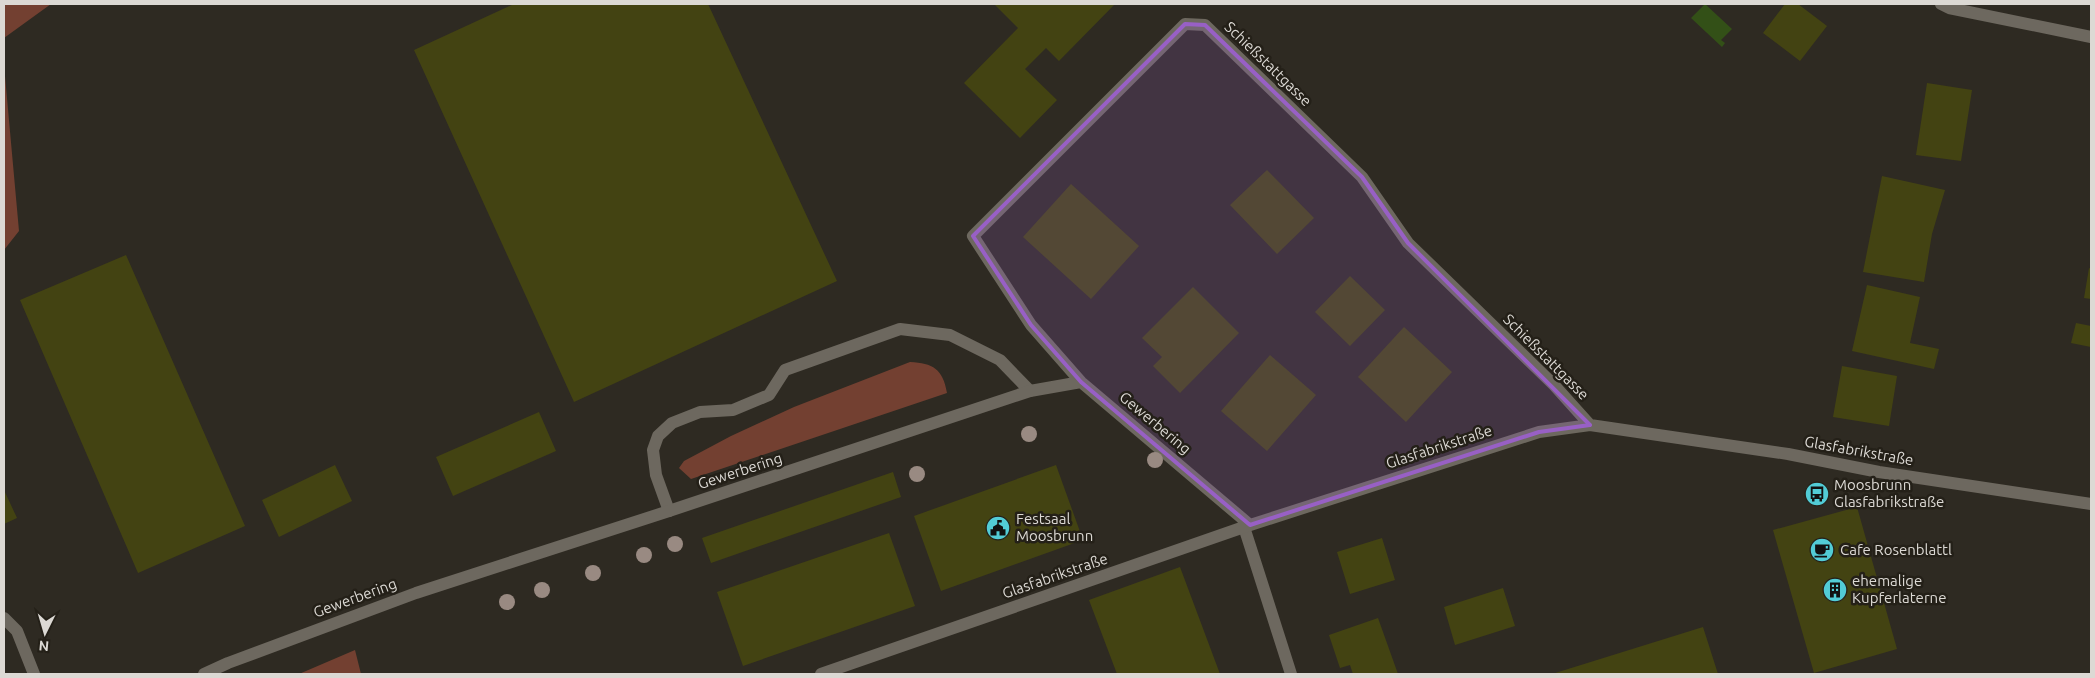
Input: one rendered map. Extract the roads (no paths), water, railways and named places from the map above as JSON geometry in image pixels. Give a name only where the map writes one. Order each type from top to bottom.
[{"type":"street","points":[[1941,4],[1949,8],[2091,37]]},
{"type":"street","name":"Schießstattgasse","points":[[1081,382],[1031,325],[973,236],[1185,24],[1192,24],[1205,26],[1362,177],[1408,243],[1554,385],[1590,425]]},
{"type":"street","points":[[669,511],[656,475],[653,450],[658,436],[672,423],[700,412],[732,410],[769,394],[785,370],[900,330],[950,335],[1000,360],[1030,392]]},
{"type":"street","name":"Gewerbering","points":[[204,674],[228,663],[416,592],[1030,392],[1081,382],[1247,526]]},
{"type":"street","name":"Glasfabrikstraße","points":[[821,674],[1247,526],[1539,432],[1590,425],[1779,453],[1879,472],[2091,504]]},
{"type":"street","points":[[1247,526],[1290,674]]},
{"type":"street","points":[[4,618],[17,631],[34,674]]},
{"type":"place","name":"Moosbrunn Glasfabrikstraße","points":[[1817,494]]},
{"type":"place","name":"Festsaal Moosbrunn","points":[[998,528]]},
{"type":"place","name":"Cafe Rosenblattl","points":[[1822,550]]},
{"type":"place","name":"ehemalige Kupferlaterne","points":[[1835,590]]}]
